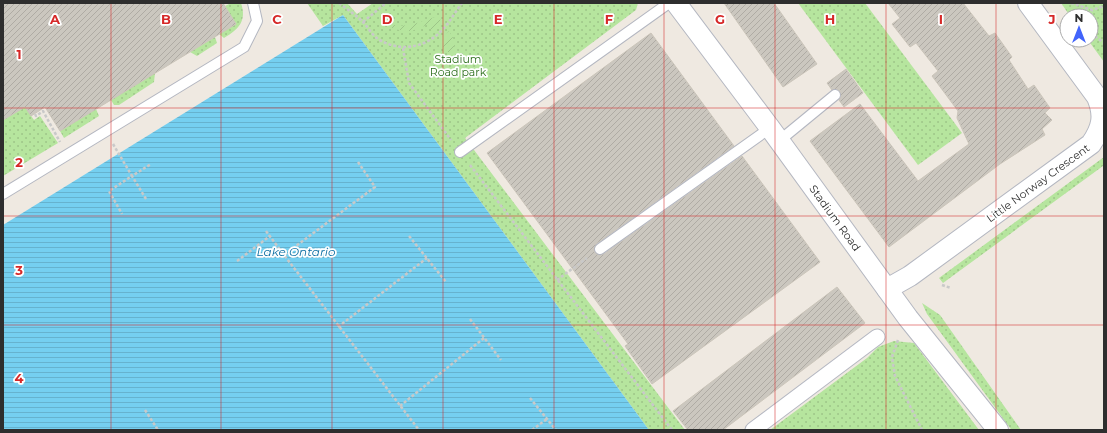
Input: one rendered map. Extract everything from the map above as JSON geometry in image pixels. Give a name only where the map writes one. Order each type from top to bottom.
[{"type":"street","name":"Stadium Road","points":[[676,3],[887,289],[998,430]]},
{"type":"street","name":"Little Norway Crescent","points":[[887,289],[910,276],[1091,144],[1101,130],[1102,108],[1097,97],[1028,3]]},
{"type":"street","points":[[753,430],[877,337]]},
{"type":"lane","points":[[3,194],[244,47],[257,21],[253,3]]},
{"type":"lane","points":[[460,152],[669,3]]},
{"type":"lane","points":[[600,249],[835,94]]},
{"type":"path","points":[[339,3],[363,22],[376,38],[393,46],[403,48],[425,43],[436,36],[444,28],[462,3]]},
{"type":"path","points":[[363,22],[386,3]]},
{"type":"path","points":[[1071,3],[1086,8]]},
{"type":"path","points":[[403,48],[409,83],[672,430]]},
{"type":"path","points":[[34,114],[36,116],[43,112],[68,155]]},
{"type":"path","points":[[120,156],[146,199]]},
{"type":"path","points":[[284,255],[375,187],[358,162]]},
{"type":"path","points":[[122,214],[109,191],[151,164]]},
{"type":"path","points":[[266,231],[418,430]]},
{"type":"path","points":[[237,261],[270,236]]},
{"type":"path","points":[[409,236],[446,282]]},
{"type":"path","points":[[338,326],[427,258]]},
{"type":"path","points":[[557,280],[576,266]]},
{"type":"path","points":[[942,285],[951,288]]},
{"type":"path","points":[[470,319],[501,360]]},
{"type":"path","points":[[900,335],[892,357],[895,376],[922,430]]},
{"type":"path","points":[[400,406],[484,338]]},
{"type":"path","points":[[530,398],[556,430]]},
{"type":"path","points":[[145,410],[158,430]]},
{"type":"path","points":[[532,430],[547,419]]},
{"type":"green space","points":[[231,3],[241,3],[243,9],[242,20],[238,28],[224,38],[219,34],[236,24],[225,6]]},
{"type":"green space","name":"Stadium Road park","points":[[307,3],[347,3],[357,14],[373,3],[638,3],[636,10],[465,138],[685,430],[649,430],[343,15],[323,26]]},
{"type":"green space","points":[[798,3],[865,3],[962,133],[918,165]]},
{"type":"green space","points":[[1061,3],[1104,3],[1104,62],[1094,48],[1099,48],[1099,8],[1064,8]]},
{"type":"green space","points":[[435,17],[441,20],[432,31],[427,24],[415,30],[404,31],[398,30],[381,22],[402,26],[414,24]]},
{"type":"green space","points":[[449,31],[453,38],[457,64],[440,42]]},
{"type":"green space","points":[[215,37],[217,43],[197,56],[190,52]]},
{"type":"green space","points":[[155,73],[154,82],[119,105],[114,105],[111,100]]},
{"type":"green space","points":[[25,107],[34,120],[40,116],[58,143],[3,176],[3,120]]},
{"type":"green space","points":[[96,109],[99,116],[64,138],[60,131]]},
{"type":"green space","points":[[1104,157],[1104,168],[1103,166],[943,283],[939,278]]},
{"type":"green space","points":[[922,303],[940,315],[1021,430],[1012,430],[1010,428],[927,314]]},
{"type":"green space","points":[[894,341],[914,343],[979,430],[770,430],[867,358],[878,347]]},
{"type":"water","name":"Lake Ontario","points":[[343,15],[649,430],[3,430],[3,225]]},
{"type":"building","points":[[3,3],[223,3],[236,24],[60,131],[45,107],[31,116],[25,107],[3,120]]},
{"type":"building","points":[[724,3],[774,3],[817,64],[783,87]]},
{"type":"building","points":[[888,3],[963,3],[989,36],[995,33],[1012,57],[1009,60],[1028,89],[1034,85],[1050,108],[1045,113],[1052,120],[1042,129],[1045,135],[1000,164],[889,247],[810,141],[860,104],[918,181],[969,144],[957,118],[958,111],[932,76],[938,71],[916,43],[910,47],[892,24],[900,18]]},
{"type":"building","points":[[651,33],[734,146],[596,244],[594,249],[595,253],[600,255],[604,254],[742,156],[820,262],[652,384],[625,346],[628,344],[487,153]]},
{"type":"building","points":[[846,69],[863,93],[844,107],[839,100],[841,97],[840,91],[837,89],[832,90],[827,83]]},
{"type":"building","points":[[837,287],[865,323],[723,430],[688,430],[673,411]]}]
